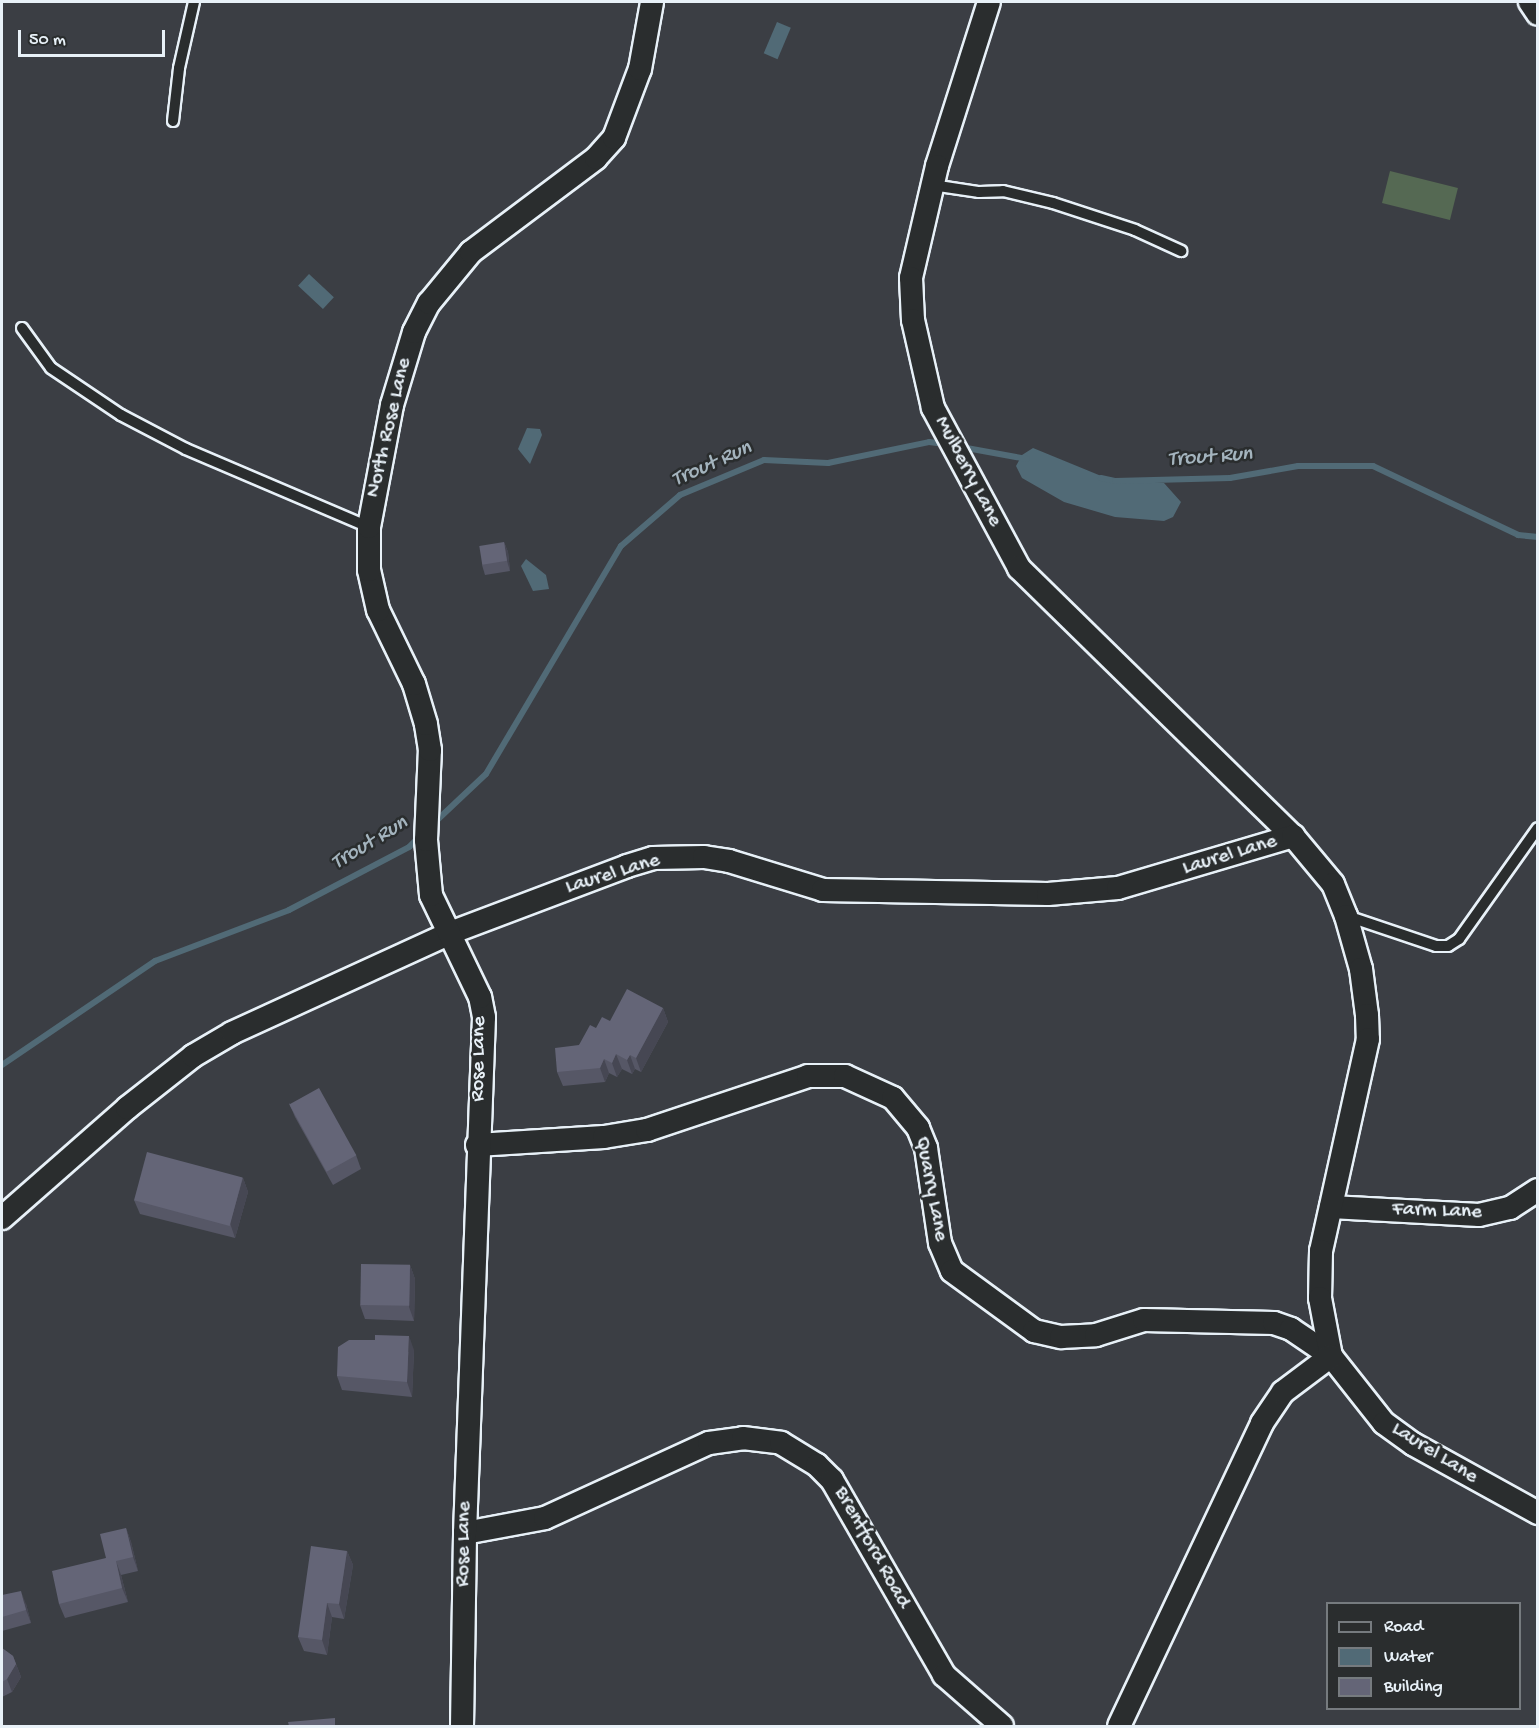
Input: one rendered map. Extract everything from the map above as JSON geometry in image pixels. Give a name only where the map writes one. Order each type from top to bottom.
[{"type":"street","name":"North Rose Lane","points":[[450,933],[431,895],[426,840],[430,750],[426,724],[414,684],[378,610],[369,570],[369,527],[392,405],[414,332],[429,303],[471,252],[596,158],[614,138],[640,69],[648,37],[652,2]]},
{"type":"street","name":"Mulberry Lane","points":[[989,2],[916,243],[911,289],[920,357],[933,408],[956,456],[1019,568],[1293,836]]},
{"type":"street","points":[[1530,2],[1538,14]]},
{"type":"street","name":"Laurel Lane","points":[[450,933],[654,858],[729,861],[823,890],[1048,894],[1118,888],[1293,836],[1333,884],[1346,916],[1361,969],[1368,1039],[1331,1207],[1319,1275],[1323,1325],[1331,1356],[1384,1423],[1413,1444],[1538,1513]]},
{"type":"street","points":[[2,1218],[127,1108],[193,1056],[232,1033],[450,933]]},
{"type":"street","name":"Rose Lane","points":[[450,933],[480,997],[484,1017],[477,1144],[465,1533],[462,1726]]},
{"type":"street","name":"Quarry Lane","points":[[477,1144],[604,1137],[647,1130],[808,1076],[845,1076],[892,1098],[918,1128],[926,1148],[940,1244],[952,1271],[1034,1331],[1061,1337],[1096,1335],[1144,1320],[1274,1323],[1291,1329],[1331,1356]]},
{"type":"street","name":"Farm Lane","points":[[1331,1207],[1479,1215],[1510,1209],[1538,1191]]},
{"type":"street","points":[[1119,1726],[1262,1423],[1283,1392],[1331,1356]]},
{"type":"street","name":"Brentford Road","points":[[465,1533],[545,1518],[709,1443],[743,1438],[781,1443],[817,1465],[832,1480],[944,1676],[1002,1726]]},
{"type":"lane","points":[[173,121],[179,68],[194,2]]},
{"type":"lane","points":[[932,185],[979,192],[1003,191],[1053,203],[1135,230],[1181,251]]},
{"type":"lane","points":[[22,328],[51,368],[121,415],[186,448],[369,527]]},
{"type":"lane","points":[[1346,916],[1436,946],[1448,946],[1459,939],[1538,828]]},
{"type":"green space","points":[[1390,171],[1458,188],[1450,220],[1382,203]]},
{"type":"water","points":[[777,22],[791,28],[778,59],[764,53]]},
{"type":"water","points":[[309,274],[334,297],[323,309],[298,286]]},
{"type":"water","points":[[527,428],[540,429],[542,435],[530,464],[518,449]]},
{"type":"water","points":[[1033,448],[1111,480],[1164,483],[1181,502],[1173,517],[1164,521],[1115,517],[1064,502],[1022,478],[1016,466],[1022,455]]},
{"type":"water","points":[[526,559],[546,575],[549,589],[533,591],[521,566]]},
{"type":"building","points":[[504,542],[507,561],[482,565],[479,546]]},
{"type":"building","points":[[627,989],[663,1008],[636,1058],[630,1055],[627,1060],[616,1054],[612,1063],[604,1059],[600,1068],[557,1072],[555,1048],[579,1045],[590,1025],[596,1028],[602,1017],[610,1021]]},
{"type":"building","points":[[319,1088],[356,1155],[327,1172],[289,1104]]},
{"type":"building","points":[[147,1152],[243,1178],[230,1226],[134,1200]]},
{"type":"building","points":[[361,1264],[410,1265],[409,1306],[360,1305]]},
{"type":"building","points":[[375,1335],[409,1336],[407,1382],[337,1376],[338,1347],[349,1340],[375,1340]]},
{"type":"building","points":[[126,1528],[133,1557],[116,1561],[122,1588],[59,1604],[52,1571],[106,1558],[100,1534]]},
{"type":"building","points":[[311,1546],[347,1551],[339,1604],[327,1603],[322,1640],[298,1637]]},
{"type":"building","points":[[21,1591],[26,1610],[2,1617],[2,1595]]},
{"type":"building","points":[[2,1648],[13,1656],[16,1664],[7,1679],[2,1682]]},
{"type":"building","points":[[335,1718],[335,1726],[289,1726],[288,1722]]},
{"type":"waterway","name":"Trout Run","points":[[434,823],[486,774],[621,546],[680,495],[764,460],[828,463],[929,442],[945,444]]},
{"type":"waterway","name":"Trout Run","points":[[961,447],[1027,459]]},
{"type":"waterway","name":"Trout Run","points":[[1101,478],[1115,481],[1230,478],[1298,466],[1373,466],[1518,535],[1538,537]]},
{"type":"waterway","name":"Trout Run","points":[[2,1065],[155,961],[289,910],[409,847],[420,836]]}]
